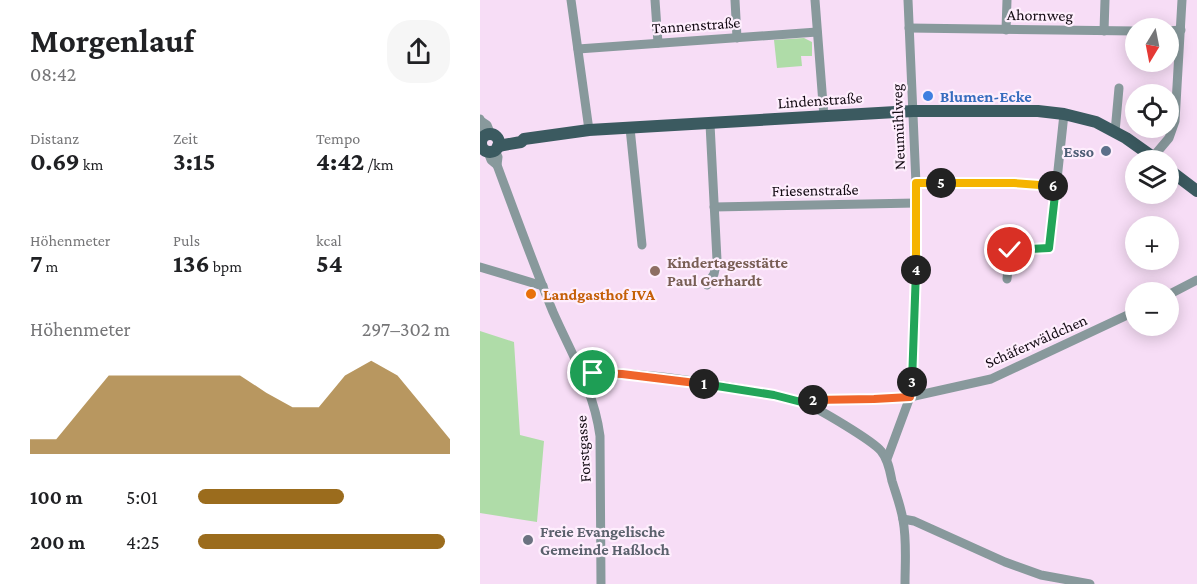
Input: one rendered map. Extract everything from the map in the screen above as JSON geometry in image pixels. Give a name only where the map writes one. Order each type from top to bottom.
[{"type":"main road","name":"Lindenstraße","points":[[488,144],[520,136],[524,139],[589,130],[913,111],[1038,111],[1085,118],[1115,132],[1142,150]]},
{"type":"main road","points":[[1179,177],[1197,191]]},
{"type":"street","points":[[571,0],[589,130]]},
{"type":"street","points":[[655,0],[658,42]]},
{"type":"street","points":[[735,0],[737,38]]},
{"type":"street","points":[[815,0],[824,117]]},
{"type":"street","name":"Neumühlweg","points":[[886,459],[910,397],[915,327],[916,183],[908,0]]},
{"type":"street","points":[[1006,30],[1007,0]]},
{"type":"street","points":[[1104,31],[1105,0]]},
{"type":"street","points":[[1161,150],[1169,138],[1175,121],[1182,0]]},
{"type":"street","name":"Ahornweg","points":[[909,28],[1125,31]]},
{"type":"street","name":"Tannenstraße","points":[[578,48],[817,32]]},
{"type":"street","points":[[1115,132],[1119,88]]},
{"type":"street","points":[[1007,279],[1010,250],[1046,249],[1050,245],[1064,114]]},
{"type":"street","name":"Forstgasse","points":[[480,120],[487,125],[491,160],[497,165],[543,286],[584,376],[597,412],[600,436],[601,584]]},
{"type":"street","points":[[707,285],[717,266],[710,124]]},
{"type":"street","points":[[630,128],[642,245]]},
{"type":"street","points":[[916,183],[1014,183],[1056,186]]},
{"type":"street","name":"Friesenstraße","points":[[714,207],[916,203]]},
{"type":"street","points":[[480,267],[543,286]]},
{"type":"street","points":[[1179,289],[1197,280]]},
{"type":"street","name":"Schäferwäldchen","points":[[805,403],[818,399],[910,397],[991,379],[1125,316]]},
{"type":"street","points":[[584,376],[593,373],[676,379],[752,391],[805,403],[825,413],[880,450],[886,459],[903,519],[905,584]]},
{"type":"street","points":[[903,519],[914,521],[1005,562],[1041,575],[1090,584]]},
{"type":"green space","points":[[804,38],[812,42],[812,56],[801,56],[802,66],[777,68],[774,40]]},
{"type":"green space","points":[[480,331],[514,342],[520,435],[544,441],[537,522],[480,513]]},
{"type":"place","name":"Blumen-Ecke","points":[[928,96]]},
{"type":"place","name":"Esso","points":[[1106,151]]},
{"type":"place","name":"Kindertagesstätte Paul Gerhardt","points":[[655,271]]},
{"type":"place","name":"Landgasthof IVA","points":[[531,294]]},
{"type":"place","name":"Freie Evangelische Gemeinde Haßloch","points":[[528,540]]},
{"type":"route","points":[[593,373],[676,379],[774,395],[805,403],[818,399],[910,397],[915,327],[916,183],[1014,183],[1056,186],[1049,248],[1010,250]]}]
